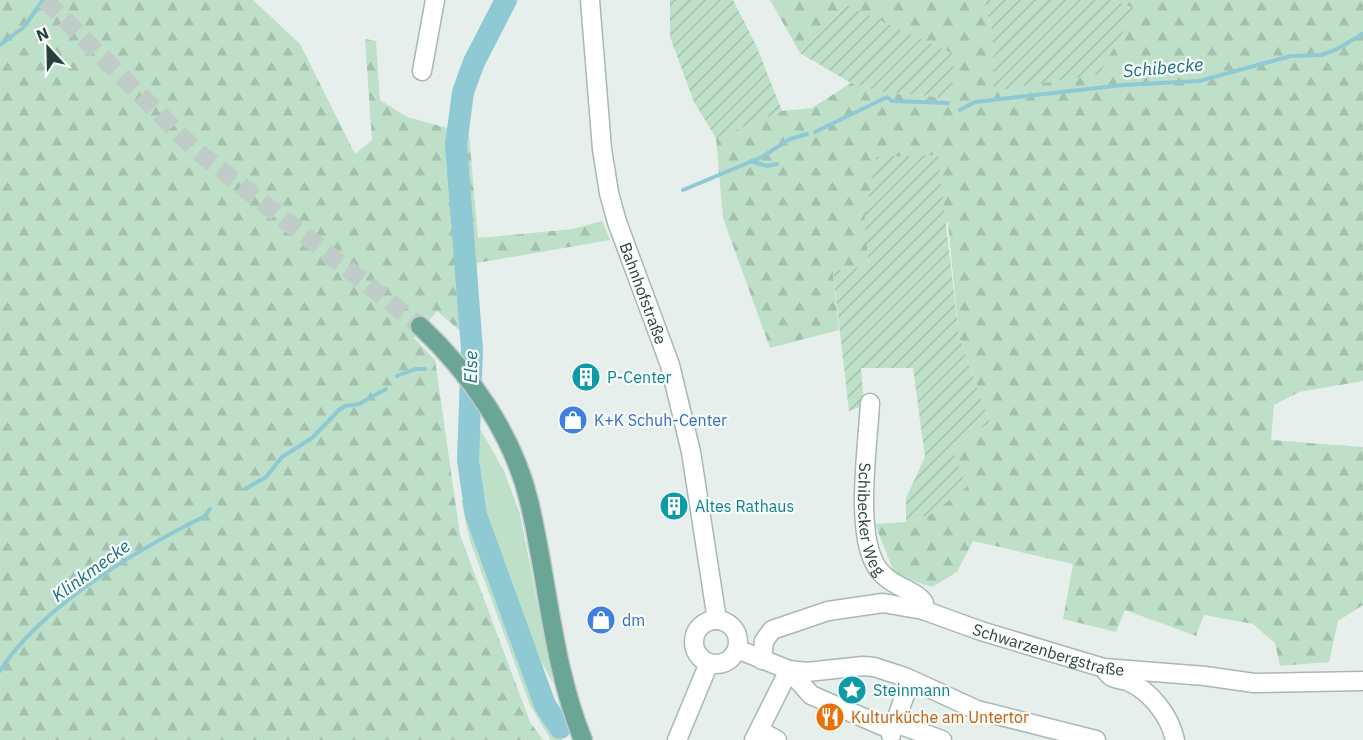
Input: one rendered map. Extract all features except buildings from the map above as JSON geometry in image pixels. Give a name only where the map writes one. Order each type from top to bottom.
[{"type":"main road","points":[[420,326],[452,358],[490,411],[512,455],[529,499],[561,672],[583,740]]},
{"type":"street","points":[[422,71],[435,0]]},
{"type":"street","name":"Bahnhofstraße","points":[[590,0],[602,149],[609,193],[617,222],[670,365],[691,452],[717,620]]},
{"type":"street","name":"Schibecker Weg","points":[[870,403],[864,512],[868,544],[875,564],[895,586],[922,599],[923,610]]},
{"type":"street","name":"Schwarzenbergstraße","points":[[762,660],[767,634],[809,616],[863,604],[904,605],[923,610],[1044,656],[1104,668],[1205,676],[1254,683],[1363,681]]},
{"type":"street","points":[[717,620],[726,622],[735,630],[739,640],[737,649],[725,663],[710,663],[697,654],[694,640],[702,625],[717,620]]},
{"type":"street","points":[[737,649],[789,670],[807,672],[863,666],[889,671],[1023,731],[1096,740]]},
{"type":"street","points":[[677,740],[710,663]]},
{"type":"street","points":[[1104,668],[1111,678],[1138,688],[1157,704],[1171,726],[1174,740]]},
{"type":"street","points":[[789,670],[811,695],[892,731],[942,740]]},
{"type":"street","points":[[777,740],[757,735],[789,670]]},
{"type":"street","points":[[892,731],[910,680]]},
{"type":"green space","points":[[0,0],[253,0],[300,44],[355,154],[372,140],[365,39],[376,41],[380,100],[407,117],[469,134],[478,238],[573,229],[602,221],[610,240],[477,263],[478,346],[437,311],[414,338],[435,360],[460,535],[530,722],[543,740],[0,740]]},
{"type":"green space","points":[[670,0],[733,0],[756,45],[782,111],[716,138],[694,102],[670,37]]},
{"type":"green space","points":[[770,0],[984,0],[993,35],[995,91],[1135,9],[1112,0],[1363,0],[1363,381],[1299,392],[1274,405],[1271,440],[1363,447],[1363,605],[1338,621],[1329,662],[1280,666],[1275,643],[1253,624],[1204,615],[1196,636],[1125,610],[1116,632],[1063,619],[1073,564],[973,541],[957,572],[932,587],[895,575],[875,524],[906,522],[931,514],[951,446],[990,423],[959,337],[948,223],[865,223],[869,266],[833,272],[839,330],[770,348],[723,218],[716,138],[781,111],[812,108],[851,83],[882,92],[951,98],[846,5],[800,53]]},
{"type":"green space","points":[[984,0],[1112,0],[1136,9],[1099,74],[994,91],[993,35]]},
{"type":"green space","points":[[846,5],[954,54],[951,98],[882,92],[851,83],[800,53]]},
{"type":"green space","points":[[938,155],[959,337],[990,423],[951,446],[967,487],[931,514],[906,522],[906,498],[925,457],[913,368],[861,368],[864,405],[849,411],[833,271],[869,266],[864,222],[876,157]]},
{"type":"green space","points":[[474,418],[504,471],[520,514],[553,683],[518,619],[486,525]]},
{"type":"green space","points":[[461,500],[464,500],[468,522],[526,678],[562,740],[551,740],[530,705],[470,541]]},
{"type":"waterway","points":[[0,45],[24,27],[43,0]]},
{"type":"waterway","name":"Else","points":[[506,0],[474,62],[463,92],[456,145],[472,349],[468,460],[476,515],[545,705],[560,728]]},
{"type":"waterway","name":"Schibecke","points":[[960,110],[975,102],[1123,85],[1199,81],[1291,56],[1321,55],[1363,34]]},
{"type":"waterway","name":"Schibecke","points":[[815,132],[887,97],[892,101],[948,103]]},
{"type":"waterway","name":"Schibecke","points":[[683,190],[762,157],[790,139],[807,134]]},
{"type":"waterway","points":[[751,161],[767,166],[777,164]]},
{"type":"waterway","name":"Klinkmecke","points":[[397,376],[415,369],[425,369]]},
{"type":"waterway","name":"Klinkmecke","points":[[245,489],[266,477],[282,457],[312,438],[339,410],[345,406],[359,404],[386,389]]},
{"type":"waterway","name":"Klinkmecke","points":[[0,671],[18,647],[65,602],[150,545],[205,516],[210,509]]},
{"type":"tunnel","points":[[45,0],[197,151],[420,326]]},
{"type":"place","name":"P-Center","points":[[586,377]]},
{"type":"place","name":"K+K Schuh-Center","points":[[573,420]]},
{"type":"place","name":"Altes Rathaus","points":[[674,506]]},
{"type":"place","name":"dm","points":[[601,620]]},
{"type":"place","name":"Steinmann","points":[[852,690]]},
{"type":"place","name":"Kulturküche am Untertor","points":[[830,717]]}]
